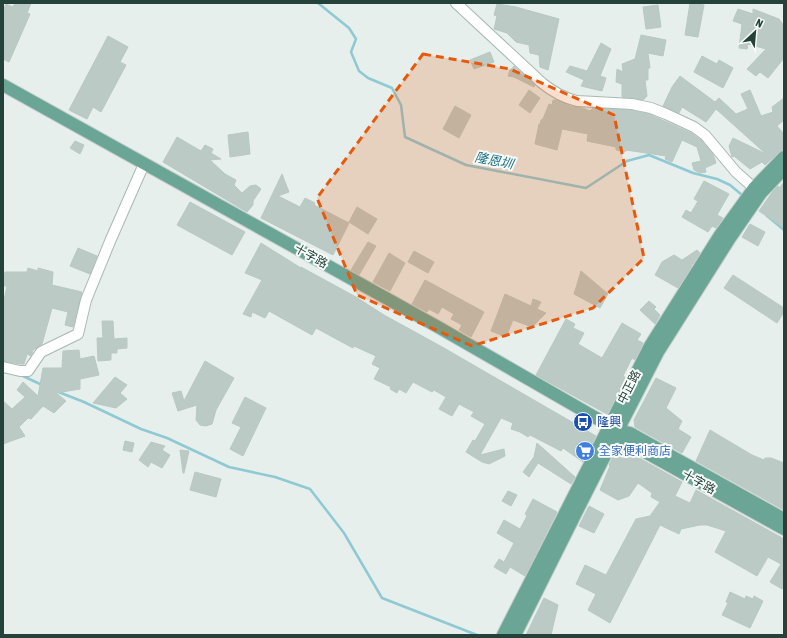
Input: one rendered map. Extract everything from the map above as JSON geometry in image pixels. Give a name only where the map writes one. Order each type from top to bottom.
[{"type":"main road","name":"十字路","points":[[3,85],[438,327],[614,428],[630,433],[784,519]]},
{"type":"main road","name":"中正路","points":[[515,635],[614,428],[650,346],[720,235],[758,191],[784,157]]},
{"type":"main road","name":"中正路","points":[[758,191],[784,169]]},
{"type":"main road","name":"中正路","points":[[503,635],[614,428]]},
{"type":"main road","name":"十字路","points":[[614,428],[625,441],[784,529]]},
{"type":"street","points":[[456,3],[542,84],[554,92],[568,99],[577,101],[632,104],[651,108],[666,114],[705,135],[736,172],[758,191]]},
{"type":"street","points":[[3,367],[20,371],[28,371],[41,352],[78,334],[86,300],[144,164]]},
{"type":"highlighted area","points":[[423,54],[510,69],[614,115],[644,258],[593,308],[472,346],[357,295],[317,198]]},
{"type":"building","points":[[15,3],[31,3],[27,13],[30,14],[9,62],[3,59],[3,10],[6,4],[13,7]]},
{"type":"building","points":[[690,3],[704,5],[698,37],[685,35]]},
{"type":"building","points":[[497,4],[516,7],[559,19],[548,70],[540,67],[539,55],[530,53],[529,45],[516,42],[507,33],[494,29],[497,16],[494,15]]},
{"type":"building","points":[[658,5],[661,27],[646,29],[643,7]]},
{"type":"building","points":[[738,9],[753,14],[753,9],[779,19],[784,26],[784,58],[768,78],[760,72],[756,76],[747,69],[766,49],[748,44],[747,49],[739,48],[742,24],[733,21]]},
{"type":"building","points":[[641,35],[666,40],[663,56],[648,53],[650,68],[648,68],[648,80],[645,80],[647,96],[643,100],[622,97],[622,84],[616,82],[617,69],[623,72],[622,64],[635,59]]},
{"type":"building","points":[[108,36],[128,47],[120,62],[126,65],[101,112],[93,107],[87,119],[69,110]]},
{"type":"building","points":[[601,43],[611,49],[600,76],[606,78],[602,91],[581,86],[584,80],[566,72],[570,66],[587,71]]},
{"type":"building","points":[[490,52],[494,62],[474,69],[470,60]]},
{"type":"building","points":[[702,56],[717,64],[719,60],[733,68],[723,88],[694,72]]},
{"type":"building","points":[[514,66],[535,85],[534,87],[514,77],[508,76],[510,70]]},
{"type":"building","points":[[680,76],[715,102],[719,98],[736,114],[748,109],[741,94],[750,90],[761,116],[773,112],[772,107],[784,98],[784,120],[777,126],[784,134],[784,148],[765,165],[762,162],[750,169],[734,156],[732,157],[729,146],[733,138],[766,154],[716,109],[706,122],[682,107],[679,113],[663,106],[672,87]]},
{"type":"building","points":[[529,90],[540,98],[530,113],[519,105]]},
{"type":"building","points":[[553,100],[590,111],[593,108],[631,110],[649,114],[691,133],[701,140],[713,154],[716,163],[705,168],[706,172],[700,173],[694,170],[692,163],[701,161],[697,147],[682,140],[672,162],[665,159],[666,156],[616,150],[616,147],[587,141],[588,134],[562,129],[557,150],[535,144],[539,124],[543,119],[549,104],[552,105]]},
{"type":"building","points":[[455,106],[471,115],[459,138],[443,129]]},
{"type":"building","points":[[248,132],[250,154],[230,157],[228,135]]},
{"type":"building","points":[[177,137],[201,151],[205,145],[213,149],[211,153],[221,159],[210,160],[225,174],[236,180],[234,185],[242,193],[250,186],[256,185],[261,189],[253,201],[253,205],[247,212],[163,162]]},
{"type":"building","points":[[75,141],[84,145],[80,154],[70,148]]},
{"type":"building","points":[[282,174],[289,192],[278,196],[300,207],[305,198],[315,203],[314,205],[349,223],[333,255],[261,218]]},
{"type":"building","points":[[704,181],[729,194],[717,215],[723,218],[716,228],[712,226],[708,232],[682,217],[686,210],[691,213],[698,201],[694,199]]},
{"type":"building","points":[[784,182],[784,228],[759,211],[773,191],[778,186],[779,188]]},
{"type":"building","points":[[190,202],[245,232],[232,255],[177,225]]},
{"type":"building","points":[[357,207],[377,219],[368,234],[349,222]]},
{"type":"building","points":[[750,224],[765,232],[758,246],[742,237]]},
{"type":"building","points":[[368,242],[376,246],[359,275],[351,270]]},
{"type":"building","points":[[261,243],[301,268],[356,297],[384,315],[596,436],[583,462],[563,448],[561,451],[530,435],[528,437],[511,429],[513,423],[501,418],[480,455],[504,449],[505,456],[489,464],[482,462],[466,452],[473,440],[475,441],[485,424],[471,416],[474,412],[459,404],[452,416],[439,409],[446,397],[434,390],[432,392],[413,382],[406,393],[399,389],[397,393],[390,389],[391,387],[374,379],[380,368],[372,364],[376,356],[354,346],[353,348],[316,328],[312,335],[269,311],[265,318],[252,312],[251,317],[243,314],[262,280],[245,273]]},
{"type":"building","points":[[78,248],[97,256],[90,274],[70,266]]},
{"type":"building","points":[[697,250],[700,253],[693,264],[690,265],[692,266],[678,288],[655,275],[662,262],[674,255],[682,260]]},
{"type":"building","points":[[414,251],[434,262],[428,273],[408,262]]},
{"type":"building","points":[[389,253],[405,263],[390,291],[373,282]]},
{"type":"building","points":[[28,268],[38,271],[38,268],[53,272],[52,285],[82,292],[73,327],[65,325],[68,312],[52,308],[42,344],[33,350],[31,356],[27,354],[24,364],[3,361],[3,305],[7,286],[3,286],[5,272],[27,272]]},
{"type":"building","points":[[581,271],[608,294],[600,308],[574,294]]},
{"type":"building","points":[[733,275],[784,308],[784,312],[777,323],[724,288]]},
{"type":"building","points":[[425,280],[484,312],[471,337],[459,330],[462,325],[451,319],[454,314],[442,307],[438,314],[429,309],[427,312],[412,304]]},
{"type":"building","points":[[505,294],[531,306],[533,299],[541,302],[537,309],[546,313],[532,327],[513,320],[506,337],[491,331]]},
{"type":"building","points":[[649,301],[656,307],[654,309],[660,315],[655,324],[640,310]]},
{"type":"building","points":[[566,319],[575,324],[573,328],[584,333],[578,344],[602,358],[622,323],[641,334],[637,340],[643,343],[635,360],[632,358],[623,376],[626,378],[607,414],[536,375]]},
{"type":"building","points":[[102,321],[113,321],[114,339],[127,338],[127,348],[117,349],[117,353],[111,353],[111,360],[98,361],[97,338],[103,338]]},
{"type":"building","points":[[79,350],[80,359],[94,356],[99,375],[80,379],[80,389],[56,393],[66,401],[54,413],[43,406],[31,419],[28,418],[19,427],[25,436],[3,444],[3,401],[12,409],[25,397],[17,390],[23,382],[38,396],[43,368],[62,368],[63,351]]},
{"type":"building","points":[[205,361],[234,378],[216,410],[212,424],[206,426],[200,425],[196,420],[197,405],[178,411],[172,393],[181,391],[184,401]]},
{"type":"building","points":[[115,377],[127,385],[120,393],[127,399],[116,408],[93,403]]},
{"type":"building","points":[[656,378],[676,388],[666,408],[682,421],[678,429],[691,437],[682,453],[635,427],[634,420]]},
{"type":"building","points":[[245,397],[266,408],[243,456],[230,449],[241,427],[232,423]]},
{"type":"building","points":[[710,430],[752,455],[764,460],[765,458],[771,458],[784,463],[784,510],[696,461]]},
{"type":"building","points":[[125,441],[134,443],[132,452],[123,450]]},
{"type":"building","points":[[151,442],[165,446],[162,450],[170,455],[162,468],[151,462],[148,467],[139,460]]},
{"type":"building","points":[[537,443],[575,477],[571,484],[538,463],[529,477],[523,472],[534,457]]},
{"type":"building","points":[[623,449],[682,482],[675,496],[690,503],[696,490],[784,539],[784,585],[782,589],[770,582],[781,564],[768,557],[757,576],[715,552],[726,531],[707,525],[700,525],[681,529],[679,534],[660,525],[610,623],[588,610],[596,594],[576,584],[585,565],[606,575],[636,519],[650,516],[660,502],[651,497],[652,493],[638,483],[629,496],[618,500],[600,490],[615,453]]},
{"type":"building","points":[[180,450],[189,451],[184,473],[183,473]]},
{"type":"building","points":[[195,472],[221,479],[216,497],[190,490]]},
{"type":"building","points":[[508,491],[517,495],[511,506],[502,501]]},
{"type":"building","points":[[533,499],[557,512],[525,576],[510,567],[506,574],[494,567],[499,559],[504,562],[514,543],[497,533],[504,520],[520,529],[527,516],[525,514]]},
{"type":"building","points":[[589,506],[604,514],[594,533],[579,526]]},
{"type":"building","points":[[730,592],[745,599],[746,596],[753,599],[754,596],[763,601],[750,628],[722,615],[728,603],[726,602]]},
{"type":"building","points":[[544,598],[558,605],[551,635],[526,635]]},
{"type":"waterway","name":"隆恩圳","points":[[318,3],[349,28],[356,39],[351,52],[359,71],[368,78],[392,88],[401,105],[405,137],[466,165],[586,188],[627,161],[649,155],[693,173],[717,179],[730,185],[742,195]]},
{"type":"waterway","name":"隆恩圳","points":[[766,215],[784,230]]},
{"type":"waterway","points":[[23,376],[42,385]]},
{"type":"waterway","points":[[56,391],[84,402],[141,429],[167,438],[229,467],[275,477],[310,489],[344,533],[382,598],[477,635]]},
{"type":"place","name":"隆興","points":[[583,422]]},
{"type":"place","name":"全家便利商店","points":[[585,451]]}]
